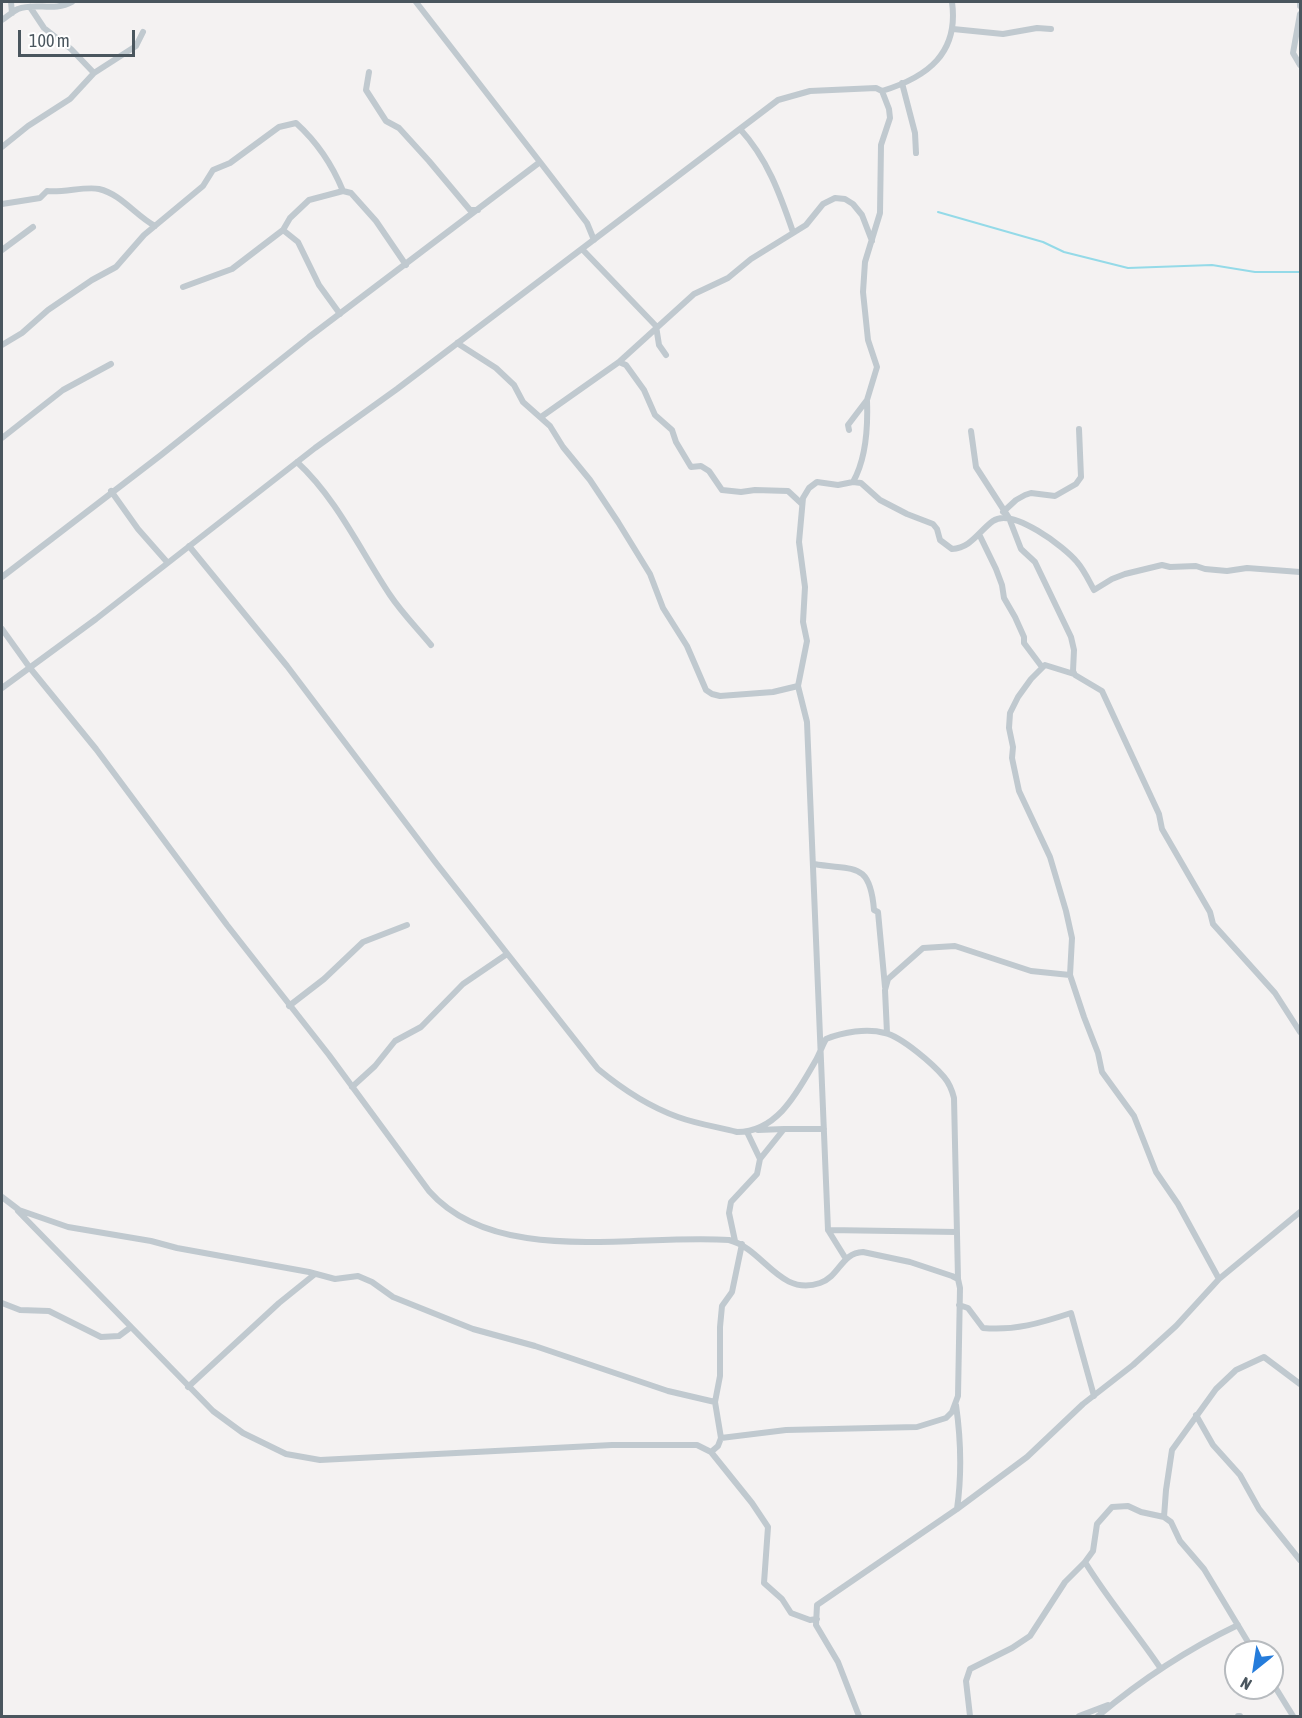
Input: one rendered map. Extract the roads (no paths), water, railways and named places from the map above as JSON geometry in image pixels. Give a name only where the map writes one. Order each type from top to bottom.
[{"type":"street","points":[[11,2],[12,13]]},
{"type":"street","points":[[2,20],[20,8],[65,6],[72,2]]},
{"type":"street","points":[[416,2],[587,223],[594,240]]},
{"type":"street","points":[[882,91],[931,69],[939,59],[950,40],[953,29],[952,2]]},
{"type":"street","points":[[30,7],[44,28],[71,49],[94,73]]},
{"type":"street","points":[[1300,14],[1293,53],[1300,64]]},
{"type":"street","points":[[953,29],[1003,34],[1037,28],[1051,29]]},
{"type":"street","points":[[2,147],[28,126],[70,99],[94,73],[136,46],[143,32]]},
{"type":"street","points":[[369,72],[366,90],[386,121],[399,128],[470,210],[479,210]]},
{"type":"street","points":[[902,83],[915,133],[916,153]]},
{"type":"street","points":[[2,688],[297,462],[778,100],[810,91],[876,88],[882,91],[890,118],[881,145],[880,213],[865,261],[863,308],[868,340],[877,367],[867,400],[867,421],[860,469],[853,482]]},
{"type":"street","points":[[2,345],[22,333],[48,310],[116,267],[144,235],[203,186],[213,170],[231,163],[279,128],[296,123],[323,153],[335,171],[343,191]]},
{"type":"street","points":[[740,129],[752,142],[767,166],[793,232]]},
{"type":"street","points":[[2,577],[340,314],[540,162]]},
{"type":"street","points":[[2,204],[40,198],[46,191],[62,192],[90,188],[102,190],[155,226]]},
{"type":"street","points":[[183,286],[232,269],[283,231],[290,218],[309,200],[343,191],[351,193],[376,221],[406,264]]},
{"type":"street","points":[[541,417],[619,363],[694,294],[728,278],[751,259],[806,225],[823,204],[835,198],[845,199],[853,204],[862,215],[872,241]]},
{"type":"street","points":[[2,250],[33,226]]},
{"type":"street","points":[[283,231],[298,242],[319,285],[340,314]]},
{"type":"street","points":[[582,249],[647,315],[657,328],[659,345],[666,355]]},
{"type":"street","points":[[457,343],[496,368],[514,385],[523,402],[541,417],[590,480],[650,574],[663,608],[687,646],[706,690],[720,696],[773,692],[798,686]]},
{"type":"street","points":[[619,363],[626,365],[644,390],[655,415],[672,430],[676,442],[691,467],[701,466],[709,471],[722,490],[788,491],[802,504]]},
{"type":"street","points":[[2,438],[63,390],[111,364]]},
{"type":"street","points":[[849,430],[848,424],[867,400]]},
{"type":"street","points":[[846,1259],[828,1230],[807,722],[798,686],[807,641],[803,622],[805,587],[799,542],[803,498],[809,488],[817,482],[838,485],[861,483],[877,497],[907,514],[933,524],[938,528],[940,540],[952,549],[963,547],[1016,500],[1031,493],[1055,496],[1076,484],[1081,477],[1079,429]]},
{"type":"street","points":[[971,431],[976,467],[1005,510],[1022,549],[1035,562],[1071,637],[1074,650],[1074,674]]},
{"type":"street","points":[[297,462],[313,478],[344,520],[390,595],[411,624],[431,645]]},
{"type":"street","points":[[111,491],[138,529],[167,562]]},
{"type":"street","points":[[994,520],[1001,517],[1009,518],[1030,526],[1056,543],[1076,561],[1094,590],[1125,574],[1162,565],[1196,566],[1227,571],[1248,568],[1300,572]]},
{"type":"street","points":[[979,534],[1002,585],[1004,598],[1024,637],[1024,643],[1042,667]]},
{"type":"street","points":[[189,546],[287,666],[598,1069],[611,1080],[654,1106],[678,1117],[737,1132],[824,1129]]},
{"type":"street","points":[[2,629],[30,668],[96,749],[429,1191],[446,1209],[464,1220],[525,1238],[562,1241],[717,1239],[738,1243],[782,1278],[799,1287],[830,1279],[846,1259],[855,1252],[910,1262],[958,1279]]},
{"type":"street","points":[[1219,1279],[1178,1204],[1156,1172],[1134,1116],[1102,1072],[1098,1053],[1070,975],[1072,938],[1066,911],[1050,857],[1019,791],[1009,728],[1011,713],[1018,697],[1042,667],[1049,665],[1074,674],[1102,691],[1159,814],[1162,829],[1210,912],[1213,924],[1275,993],[1300,1032]]},
{"type":"street","points":[[814,864],[850,868],[863,873],[872,890],[874,910],[878,912],[887,1033]]},
{"type":"street","points":[[289,1006],[324,979],[363,942],[407,925]]},
{"type":"street","points":[[885,990],[888,979],[922,948],[955,946],[1031,971],[1070,975]]},
{"type":"street","points":[[352,1086],[375,1066],[395,1041],[421,1027],[462,984],[507,954]]},
{"type":"street","points":[[750,1131],[767,1125],[782,1112],[818,1057],[826,1039],[837,1034],[877,1031],[887,1033],[920,1055],[952,1087],[959,1305],[956,1405],[961,1440],[957,1509]]},
{"type":"street","points":[[711,1452],[718,1446],[721,1438],[715,1402],[720,1376],[720,1327],[722,1306],[732,1292],[738,1243],[729,1213],[731,1202],[757,1174],[760,1159],[784,1129]]},
{"type":"street","points":[[750,1131],[760,1159]]},
{"type":"street","points":[[2,1197],[213,1412],[243,1433],[286,1454],[320,1460],[612,1444],[696,1445],[711,1452],[768,1527],[764,1583],[782,1599],[791,1614],[810,1620],[816,1619]]},
{"type":"street","points":[[13,1206],[32,1216],[68,1227],[151,1241],[335,1279],[358,1276],[372,1282],[393,1297],[473,1329],[535,1346],[668,1391],[715,1402]]},
{"type":"street","points":[[859,1716],[838,1662],[816,1625],[817,1605],[957,1509],[1027,1457],[1176,1326],[1219,1279],[1300,1212]]},
{"type":"street","points":[[828,1230],[957,1233]]},
{"type":"street","points":[[188,1387],[279,1303],[315,1274]]},
{"type":"street","points":[[2,1304],[20,1310],[48,1311],[101,1337],[119,1336],[131,1327]]},
{"type":"street","points":[[959,1305],[968,1308],[982,1328],[1001,1330],[1024,1328],[1071,1313],[1094,1396]]},
{"type":"street","points":[[1164,1517],[1172,1450],[1216,1389],[1236,1370],[1264,1357],[1300,1384]]},
{"type":"street","points":[[721,1438],[786,1430],[917,1427],[946,1418],[956,1405]]},
{"type":"street","points":[[1196,1415],[1213,1445],[1240,1475],[1259,1509],[1300,1560]]},
{"type":"street","points":[[970,1716],[966,1681],[970,1669],[1012,1648],[1030,1636],[1065,1582],[1093,1551],[1097,1524],[1112,1507],[1128,1506],[1141,1512],[1164,1517],[1171,1522],[1180,1541],[1204,1569],[1247,1640]]},
{"type":"street","points":[[1085,1562],[1104,1594],[1142,1640],[1161,1669]]},
{"type":"street","points":[[1098,1716],[1161,1669],[1203,1642],[1238,1625]]},
{"type":"street","points":[[1283,1700],[1293,1716]]},
{"type":"street","points":[[1079,1716],[1114,1703]]},
{"type":"waterway","points":[[938,212],[1043,242],[1064,252],[1128,268],[1212,265],[1255,272],[1300,272]]}]
